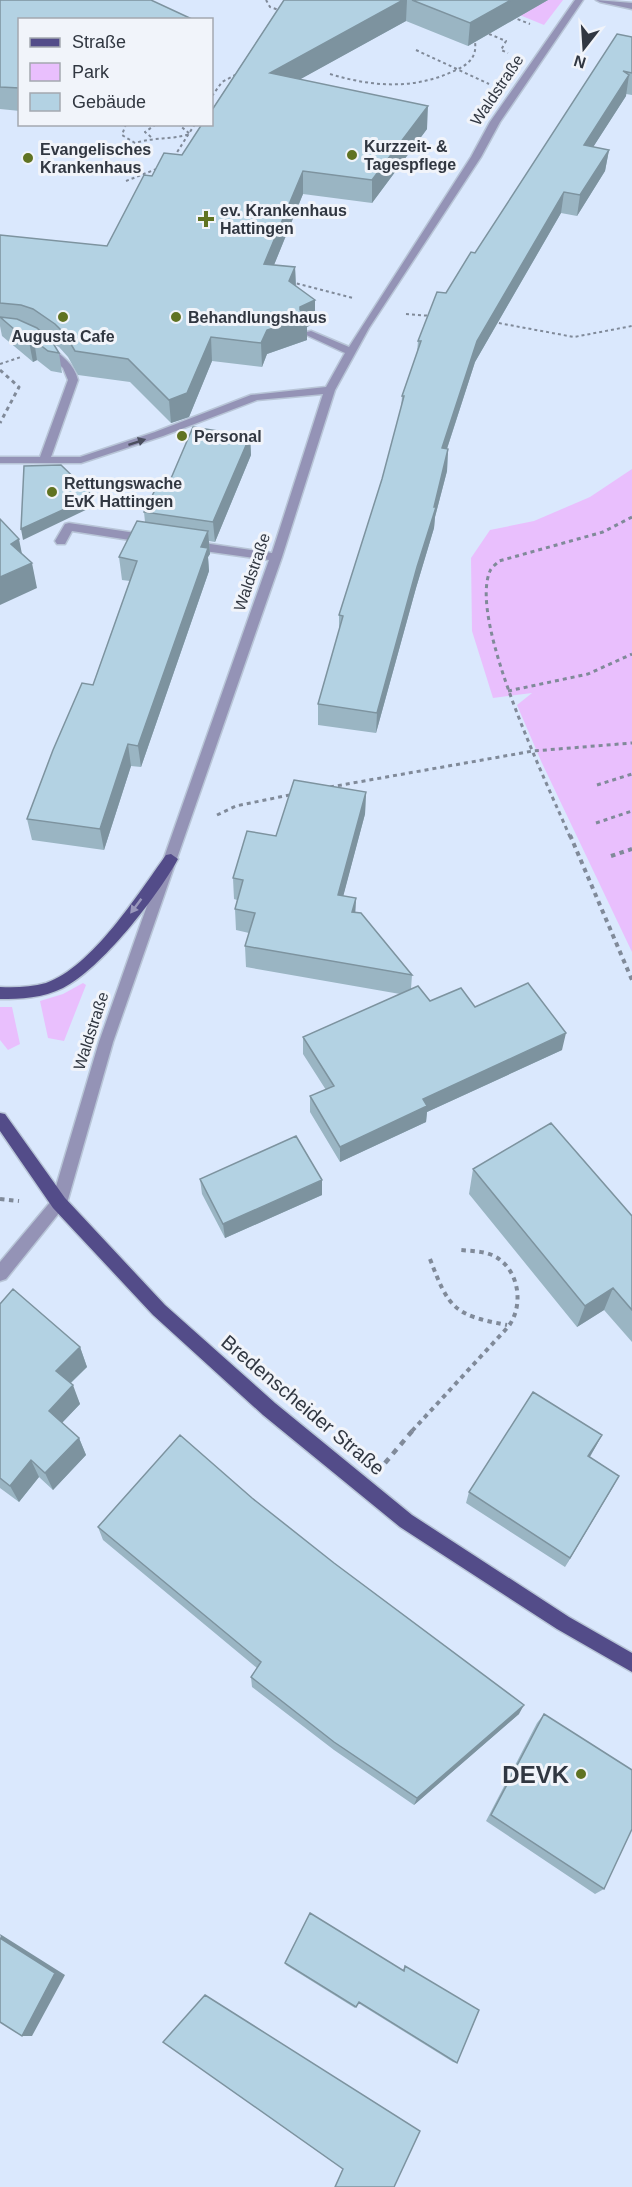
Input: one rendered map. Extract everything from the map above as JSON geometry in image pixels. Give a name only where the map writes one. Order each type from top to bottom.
[{"type":"main road","points":[[0,993],[27,993],[62,982],[116,933],[171,860]]},
{"type":"main road","name":"Bredenscheider Straße","points":[[0,1119],[59,1203],[188,1338],[269,1410],[406,1521],[563,1623],[632,1663]]},
{"type":"street","name":"Waldstraße","points":[[59,1203],[103,1050],[276,557],[330,390],[378,308],[476,157],[495,122],[579,0]]},
{"type":"street","points":[[600,0],[632,6]]},
{"type":"street","points":[[308,333],[352,352]]},
{"type":"street","points":[[34,339],[64,362],[71,370],[73,380],[44,460]]},
{"type":"street","points":[[0,460],[81,460],[159,434],[255,397],[330,390]]},
{"type":"street","points":[[61,541],[69,527],[276,557]]},
{"type":"street","points":[[0,1274],[59,1203]]},
{"type":"path","points":[[266,0],[270,7],[287,12]]},
{"type":"path","points":[[510,16],[555,36]]},
{"type":"path","points":[[489,34],[501,39]]},
{"type":"path","points":[[330,74],[356,82],[402,85],[433,80],[458,70],[470,62],[474,56],[475,42]]},
{"type":"path","points":[[416,50],[483,81]]},
{"type":"path","points":[[213,95],[222,82],[239,73]]},
{"type":"path","points":[[125,126],[122,135],[135,143],[152,138],[168,140],[190,134]]},
{"type":"path","points":[[152,138],[145,132],[154,126]]},
{"type":"path","points":[[180,126],[190,134]]},
{"type":"path","points":[[126,181],[168,164],[194,126]]},
{"type":"path","points":[[281,280],[378,308],[442,317]]},
{"type":"path","points":[[487,322],[574,336],[632,326]]},
{"type":"path","points":[[0,364],[12,360]]},
{"type":"path","points":[[0,370],[19,387],[0,423]]},
{"type":"path","points":[[632,517],[603,532],[558,546],[518,554],[494,566],[487,582],[492,636],[508,691],[632,980]]},
{"type":"path","points":[[508,691],[575,680],[596,673],[632,654]]},
{"type":"path","points":[[326,788],[533,751],[632,743]]},
{"type":"path","points":[[597,785],[632,774]]},
{"type":"path","points":[[180,835],[236,806],[304,792]]},
{"type":"path","points":[[596,823],[632,812]]},
{"type":"path","points":[[611,856],[632,849]]},
{"type":"path","points":[[367,1488],[415,1425],[471,1367],[514,1317],[519,1305],[519,1292],[513,1276],[494,1256],[460,1250]]},
{"type":"path","points":[[430,1259],[453,1309],[461,1315],[477,1320],[507,1325]]},
{"type":"green space","points":[[483,0],[563,0],[544,25]]},
{"type":"green space","points":[[632,469],[632,952],[541,761],[517,705],[532,693],[493,698],[472,631],[471,558],[490,530],[534,521],[590,497]]},
{"type":"green space","points":[[83,983],[86,985],[64,1041],[48,1038],[40,1001],[63,994]]},
{"type":"green space","points":[[0,1007],[12,1007],[20,1044],[8,1050],[0,1040]]},
{"type":"building","points":[[0,0],[151,0],[190,18],[18,18],[18,88],[0,87]]},
{"type":"building","points":[[284,0],[403,0],[270,73],[428,106],[372,180],[303,171],[264,264],[295,267],[289,281],[315,300],[300,307],[307,317],[267,330],[261,343],[211,337],[187,393],[169,400],[128,359],[75,351],[65,334],[55,324],[33,309],[0,303],[0,235],[107,246],[144,175],[152,176],[164,153],[182,155],[201,126],[213,126],[213,108]]},
{"type":"building","points":[[412,0],[511,0],[470,23]]},
{"type":"building","points":[[617,34],[632,37],[632,73],[623,71],[629,75],[584,145],[609,150],[580,195],[564,192],[477,341],[442,448],[448,449],[434,507],[436,507],[377,713],[318,704],[343,616],[339,615],[382,479],[404,396],[402,396],[421,341],[418,341],[437,292],[446,293],[471,252],[475,253]]},
{"type":"building","points":[[0,317],[17,319],[37,328],[53,343],[59,353],[48,351],[34,340],[29,342]]},
{"type":"building","points":[[193,427],[250,436],[213,522],[144,512],[159,482],[169,483]]},
{"type":"building","name":"Rettungswache EvK Hattingen","points":[[61,465],[93,496],[21,529],[24,466]]},
{"type":"building","points":[[0,519],[19,539],[11,544],[32,563],[0,577]]},
{"type":"building","points":[[137,521],[208,531],[201,547],[208,548],[138,746],[128,744],[100,829],[27,819],[82,683],[93,685],[137,561],[119,557]]},
{"type":"building","points":[[294,780],[366,792],[338,895],[356,898],[352,912],[361,913],[412,975],[245,946],[255,913],[235,909],[243,880],[233,878],[247,831],[276,836]]},
{"type":"building","points":[[528,983],[566,1033],[423,1099],[427,1106],[340,1147],[310,1096],[334,1086],[303,1037],[418,986],[430,1001],[461,988],[475,1007]]},
{"type":"building","points":[[551,1123],[632,1216],[632,1310],[613,1288],[585,1306],[473,1169]]},
{"type":"building","points":[[296,1136],[322,1180],[223,1224],[200,1179]]},
{"type":"building","points":[[13,1289],[80,1347],[56,1371],[73,1385],[49,1411],[79,1438],[45,1473],[31,1460],[10,1486],[0,1478],[0,1304]]},
{"type":"building","points":[[533,1392],[602,1435],[588,1456],[619,1476],[570,1558],[469,1492]]},
{"type":"building","points":[[180,1435],[252,1498],[334,1563],[524,1705],[417,1798],[334,1742],[251,1677],[261,1662],[98,1527]]},
{"type":"building","points":[[544,1714],[632,1770],[632,1829],[604,1889],[491,1815]]},
{"type":"building","points":[[310,1913],[404,1971],[405,1966],[479,2010],[457,2063],[359,2002],[356,2007],[285,1963]]},
{"type":"building","points":[[0,1938],[55,1973],[22,2036],[0,2022]]},
{"type":"building","points":[[205,1995],[420,2131],[394,2187],[335,2187],[343,2169],[163,2042]]},
{"type":"place","name":"Kurzzeit- & Tagespflege","points":[[352,155]]},
{"type":"place","name":"Evangelisches Krankenhaus","points":[[28,158]]},
{"type":"place","name":"ev. Krankenhaus Hattingen","points":[[206,219]]},
{"type":"place","name":"Augusta Cafe","points":[[63,317]]},
{"type":"place","name":"Behandlungshaus","points":[[176,317]]},
{"type":"place","name":"Personal","points":[[182,436]]},
{"type":"place","name":"Rettungswache EvK Hattingen","points":[[52,492]]},
{"type":"place","name":"DEVK","points":[[581,1774]]}]
